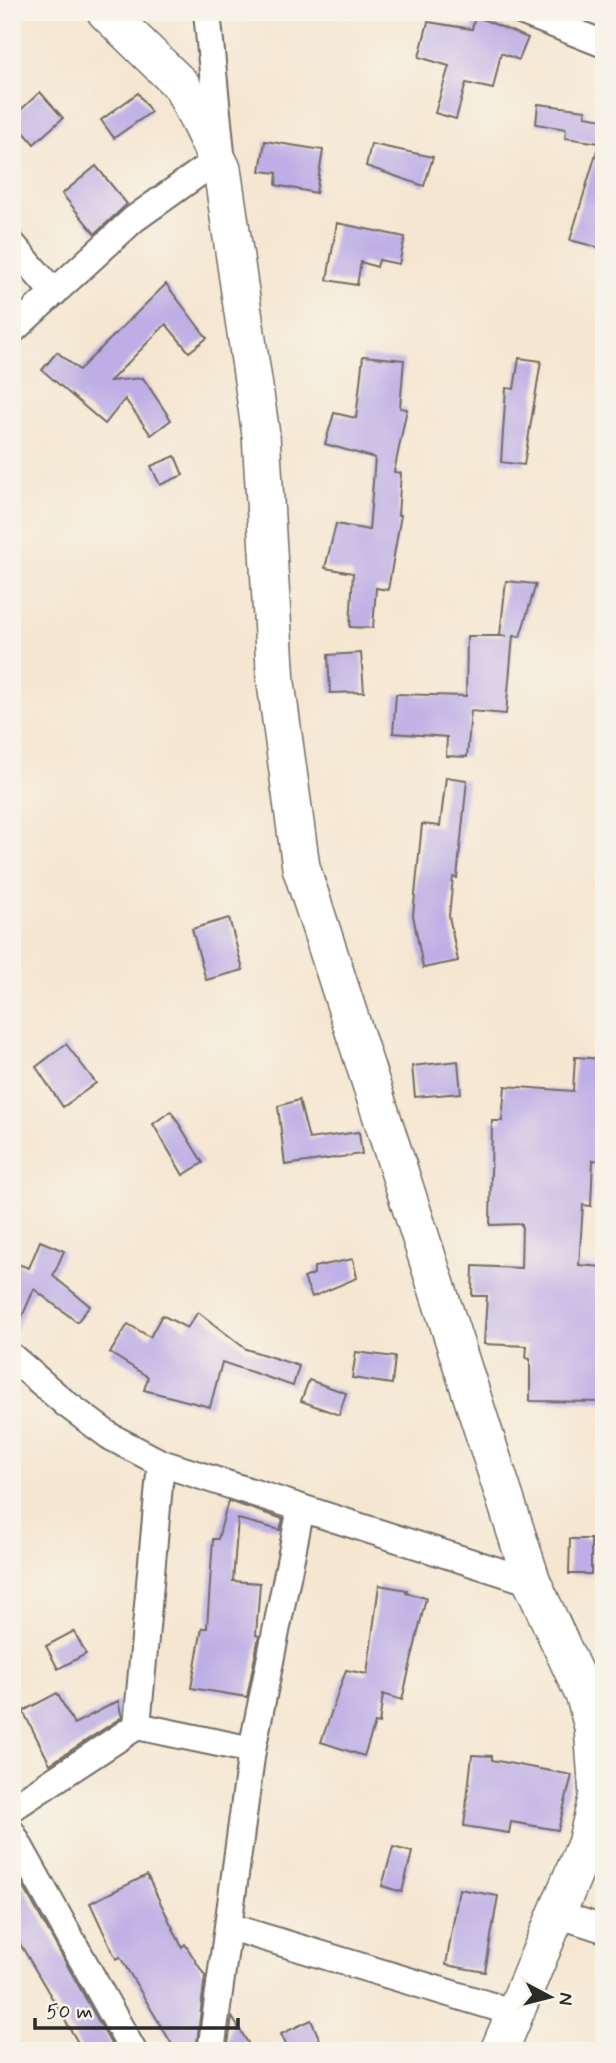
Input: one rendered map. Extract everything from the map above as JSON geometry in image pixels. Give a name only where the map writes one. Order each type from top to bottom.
[{"type":"street","points":[[106,12],[182,86],[220,164]]},
{"type":"street","points":[[207,12],[220,164],[261,435],[276,683],[301,866],[532,1581],[585,1697],[593,1727],[601,1788],[586,1844],[499,2051]]},
{"type":"street","points":[[523,12],[604,44]]},
{"type":"street","points":[[12,331],[134,219],[220,164]]},
{"type":"street","points":[[12,244],[54,293]]},
{"type":"street","points":[[12,1357],[65,1403],[111,1437],[161,1463],[532,1581]]},
{"type":"street","points":[[137,1726],[161,1463]]},
{"type":"street","points":[[211,2051],[252,1750],[301,1508]]},
{"type":"street","points":[[12,1808],[137,1726],[252,1750]]},
{"type":"street","points":[[12,1833],[133,2051]]},
{"type":"street","points":[[557,1914],[604,1929]]},
{"type":"street","points":[[230,1927],[515,2013]]},
{"type":"building","points":[[475,16],[528,38],[519,60],[501,53],[493,89],[466,83],[456,119],[435,113],[449,66],[419,57],[428,22],[472,29]]},
{"type":"building","points":[[40,92],[63,118],[34,144],[12,118]]},
{"type":"building","points":[[138,93],[151,112],[114,138],[101,120]]},
{"type":"building","points":[[538,104],[586,110],[585,116],[604,119],[600,143],[565,138],[566,129],[536,124]]},
{"type":"building","points":[[265,141],[323,150],[316,193],[276,185],[277,173],[260,171]]},
{"type":"building","points":[[371,144],[433,157],[424,186],[366,166]]},
{"type":"building","points":[[598,147],[604,148],[604,249],[570,240]]},
{"type":"building","points":[[96,166],[127,204],[95,234],[62,194]]},
{"type":"building","points":[[337,223],[405,237],[399,264],[379,260],[377,267],[361,262],[357,285],[327,280]]},
{"type":"building","points":[[166,284],[207,338],[189,352],[166,324],[110,381],[143,378],[171,420],[151,435],[125,399],[105,424],[42,370],[57,352],[79,370]]},
{"type":"building","points":[[363,356],[404,360],[400,408],[407,409],[394,472],[401,473],[398,515],[401,515],[388,590],[376,588],[373,628],[350,627],[353,573],[325,568],[336,524],[369,530],[375,458],[325,444],[334,413],[356,418]]},
{"type":"building","points":[[519,358],[541,361],[524,465],[501,462],[506,388],[514,389]]},
{"type":"building","points":[[175,456],[183,475],[160,485],[151,466]]},
{"type":"building","points":[[506,581],[536,584],[520,637],[513,636],[506,714],[471,711],[467,757],[446,756],[447,737],[393,733],[396,694],[466,696],[467,636],[506,636],[500,635]]},
{"type":"building","points":[[361,653],[364,692],[330,693],[328,655]]},
{"type":"building","points":[[446,777],[467,780],[457,878],[453,877],[449,916],[458,961],[423,968],[413,915],[422,824],[440,826]]},
{"type":"building","points":[[229,918],[243,970],[206,980],[192,929]]},
{"type":"building","points":[[66,1044],[96,1083],[63,1107],[36,1067]]},
{"type":"building","points":[[575,1057],[602,1059],[599,1111],[604,1112],[604,1161],[593,1160],[591,1206],[583,1205],[579,1265],[604,1267],[604,1402],[530,1401],[530,1359],[526,1358],[527,1346],[484,1344],[487,1296],[472,1296],[473,1266],[521,1268],[522,1224],[490,1225],[492,1121],[502,1121],[505,1086],[573,1091]]},
{"type":"building","points":[[458,1061],[461,1093],[415,1097],[412,1066]]},
{"type":"building","points":[[299,1100],[309,1139],[359,1132],[362,1154],[285,1165],[278,1106]]},
{"type":"building","points":[[171,1111],[203,1163],[183,1175],[153,1124]]},
{"type":"building","points":[[40,1241],[64,1251],[53,1276],[90,1306],[77,1322],[34,1289],[12,1340],[12,1262],[29,1268]]},
{"type":"building","points":[[353,1259],[357,1278],[312,1297],[304,1278],[314,1274],[314,1267]]},
{"type":"building","points":[[198,1312],[246,1349],[299,1366],[293,1386],[222,1362],[210,1407],[144,1390],[148,1377],[110,1353],[128,1324],[150,1337],[162,1315],[187,1328]]},
{"type":"building","points":[[356,1352],[395,1357],[392,1384],[352,1378]]},
{"type":"building","points":[[309,1380],[346,1393],[339,1415],[301,1401]]},
{"type":"building","points":[[228,1501],[283,1519],[280,1530],[238,1519],[233,1581],[260,1583],[256,1635],[259,1636],[247,1697],[191,1688],[202,1628],[207,1628],[213,1539],[218,1539]]},
{"type":"building","points":[[570,1539],[591,1539],[591,1574],[569,1574]]},
{"type":"building","points":[[379,1585],[407,1590],[406,1593],[426,1598],[402,1700],[383,1694],[379,1724],[375,1723],[364,1756],[321,1742],[346,1670],[367,1674]]},
{"type":"building","points":[[74,1631],[86,1654],[58,1669],[46,1646]]},
{"type":"building","points":[[57,1693],[74,1724],[118,1701],[122,1717],[50,1764],[23,1711]]},
{"type":"building","points":[[472,1755],[492,1756],[492,1760],[572,1775],[558,1830],[511,1822],[509,1833],[464,1826]]},
{"type":"building","points":[[393,1847],[412,1852],[402,1892],[382,1886]]},
{"type":"building","points":[[12,1866],[115,2051],[83,2051],[12,1930]]},
{"type":"building","points":[[147,1875],[182,1947],[185,1944],[205,1976],[196,2051],[176,2051],[120,1957],[116,1959],[90,1903]]},
{"type":"building","points":[[459,1889],[498,1896],[485,1972],[446,1965]]},
{"type":"building","points":[[232,2017],[253,2051],[227,2051]]},
{"type":"building","points":[[311,2020],[320,2040],[297,2051],[289,2051],[281,2034]]}]
